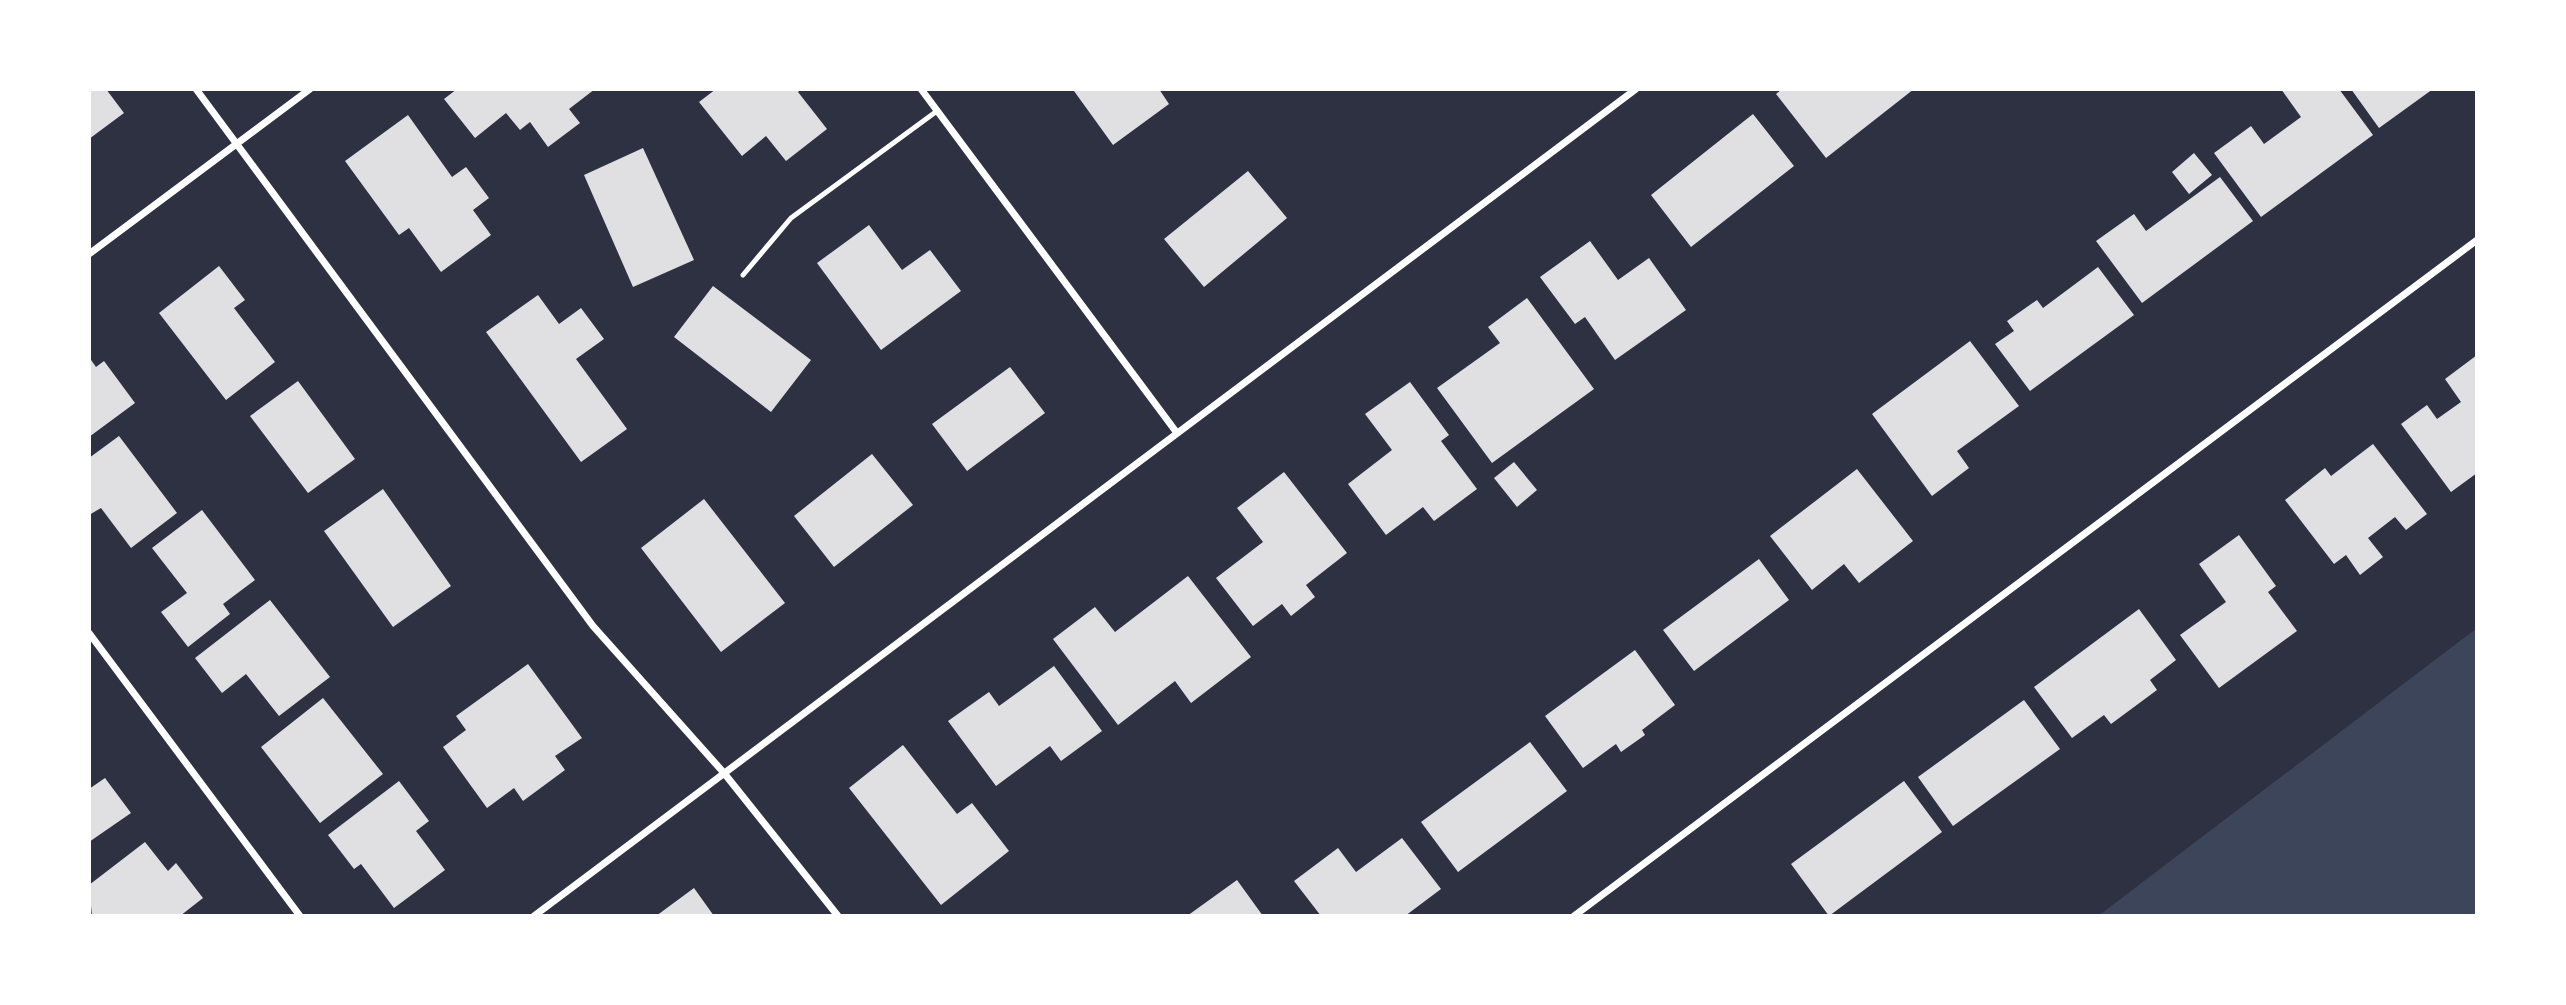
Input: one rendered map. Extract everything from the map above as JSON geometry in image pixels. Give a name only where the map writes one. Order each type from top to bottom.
[{"type":"street","points":[[196,89],[593,626],[724,773],[838,916]]},
{"type":"street","points":[[89,254],[310,89]]},
{"type":"street","points":[[921,89],[1177,433]]},
{"type":"street","points":[[534,916],[1636,89]]},
{"type":"street","points":[[1574,916],[2477,240]]},
{"type":"street","points":[[89,633],[300,916]]},
{"type":"lane","points":[[743,275],[791,218],[937,111]]},
{"type":"shaded area","points":[[2477,628],[2477,916],[2098,916]]},
{"type":"building","points":[[89,89],[106,89],[124,113],[89,139]]},
{"type":"building","points":[[457,89],[595,89],[569,109],[580,123],[548,147],[530,122],[520,130],[506,113],[475,138],[444,99]]},
{"type":"building","points":[[716,89],[801,89],[798,92],[827,129],[786,161],[766,136],[742,156],[699,102]]},
{"type":"building","points":[[1159,89],[1169,104],[1113,145],[1074,91]]},
{"type":"building","points":[[1782,89],[1914,89],[1826,158],[1776,94]]},
{"type":"building","points":[[2281,89],[2339,89],[2373,135],[2261,217],[2214,153],[2251,126],[2264,144],[2301,117]]},
{"type":"building","points":[[2351,89],[2433,89],[2379,128]]},
{"type":"building","points":[[1753,114],[1794,166],[1691,247],[1651,195]]},
{"type":"building","points":[[408,115],[452,177],[466,167],[489,198],[473,210],[491,235],[441,272],[409,228],[399,235],[345,161]]},
{"type":"building","points":[[643,148],[694,260],[633,287],[584,175]]},
{"type":"building","points":[[2194,153],[2212,175],[2189,194],[2172,172]]},
{"type":"building","points":[[1248,171],[1287,218],[1204,287],[1164,239]]},
{"type":"building","points":[[2220,177],[2253,221],[2142,303],[2096,241],[2134,214],[2146,231]]},
{"type":"building","points":[[869,225],[902,270],[930,250],[961,291],[881,350],[817,263]]},
{"type":"building","points":[[1590,241],[1618,280],[1649,258],[1686,310],[1615,360],[1585,317],[1575,324],[1540,277]]},
{"type":"building","points":[[219,266],[245,300],[234,308],[275,362],[226,400],[159,313]]},
{"type":"building","points":[[2098,267],[2134,315],[2030,391],[1995,344],[2014,331],[2007,321],[2037,300],[2043,308]]},
{"type":"building","points":[[713,286],[811,360],[771,412],[674,337]]},
{"type":"building","points":[[538,295],[559,324],[581,308],[604,339],[576,359],[627,429],[581,462],[486,332]]},
{"type":"building","points":[[1527,298],[1594,389],[1492,463],[1437,388],[1500,343],[1488,327]]},
{"type":"building","points":[[1970,341],[2019,406],[1957,451],[1969,468],[1932,496],[1872,414]]},
{"type":"building","points":[[2477,355],[2477,473],[2451,492],[2401,424],[2427,405],[2437,419],[2461,402],[2445,379]]},
{"type":"building","points":[[89,357],[96,367],[104,361],[135,403],[89,437]]},
{"type":"building","points":[[1010,367],[1045,413],[967,471],[932,424]]},
{"type":"building","points":[[298,381],[355,459],[308,493],[250,416]]},
{"type":"building","points":[[1410,382],[1449,435],[1441,441],[1477,489],[1434,521],[1423,507],[1386,535],[1348,484],[1392,450],[1365,414]]},
{"type":"building","points":[[119,436],[177,513],[131,548],[101,508],[89,515],[89,458]]},
{"type":"building","points":[[2373,444],[2427,514],[2406,530],[2395,517],[2368,538],[2383,557],[2360,575],[2346,555],[2334,564],[2285,500],[2325,468],[2331,476]]},
{"type":"building","points":[[872,454],[913,505],[834,567],[794,516]]},
{"type":"building","points":[[1514,462],[1537,490],[1517,507],[1494,478]]},
{"type":"building","points":[[1857,469],[1913,541],[1859,583],[1844,564],[1812,590],[1770,536]]},
{"type":"building","points":[[1284,472],[1347,553],[1306,585],[1315,597],[1291,616],[1282,604],[1253,626],[1216,578],[1263,542],[1237,508]]},
{"type":"building","points":[[383,489],[451,586],[393,627],[324,531]]},
{"type":"building","points":[[704,499],[785,603],[721,652],[641,548]]},
{"type":"building","points":[[202,510],[255,580],[223,604],[230,614],[188,647],[161,612],[187,593],[152,548]]},
{"type":"building","points":[[2239,535],[2276,586],[2268,592],[2297,631],[2219,688],[2180,635],[2226,602],[2199,564]]},
{"type":"building","points":[[1759,559],[1789,600],[1694,671],[1663,630]]},
{"type":"building","points":[[1188,576],[1251,657],[1191,703],[1175,681],[1118,725],[1053,639],[1095,607],[1115,632]]},
{"type":"building","points":[[270,600],[330,677],[279,716],[246,674],[222,693],[195,658]]},
{"type":"building","points":[[2139,609],[2176,660],[2150,680],[2157,690],[2111,724],[2104,715],[2072,738],[2034,687]]},
{"type":"building","points":[[1635,650],[1675,705],[1642,730],[1645,735],[1621,752],[1616,744],[1583,768],[1545,716]]},
{"type":"building","points":[[528,664],[582,738],[555,756],[565,770],[523,801],[514,788],[487,808],[443,747],[466,730],[456,716]]},
{"type":"building","points":[[1054,666],[1102,731],[1061,761],[1050,746],[996,786],[948,721],[989,692],[999,706]]},
{"type":"building","points":[[323,698],[383,774],[320,823],[261,747]]},
{"type":"building","points":[[2024,700],[2060,749],[1953,826],[1918,777]]},
{"type":"building","points":[[1530,742],[1567,791],[1458,872],[1421,822]]},
{"type":"building","points":[[903,745],[957,814],[972,803],[1009,851],[941,905],[849,788]]},
{"type":"building","points":[[105,778],[131,813],[89,842],[89,789]]},
{"type":"building","points":[[399,781],[429,821],[416,831],[445,870],[394,908],[361,864],[354,869],[328,835]]},
{"type":"building","points":[[1904,781],[1942,832],[1829,916],[1791,864]]},
{"type":"building","points":[[1402,838],[1441,889],[1405,916],[1321,916],[1294,881],[1338,848],[1356,872]]},
{"type":"building","points":[[145,842],[168,871],[176,863],[203,898],[180,916],[92,916],[89,885]]},
{"type":"building","points":[[1237,880],[1263,916],[1187,916]]},
{"type":"building","points":[[694,888],[714,916],[656,916]]}]
